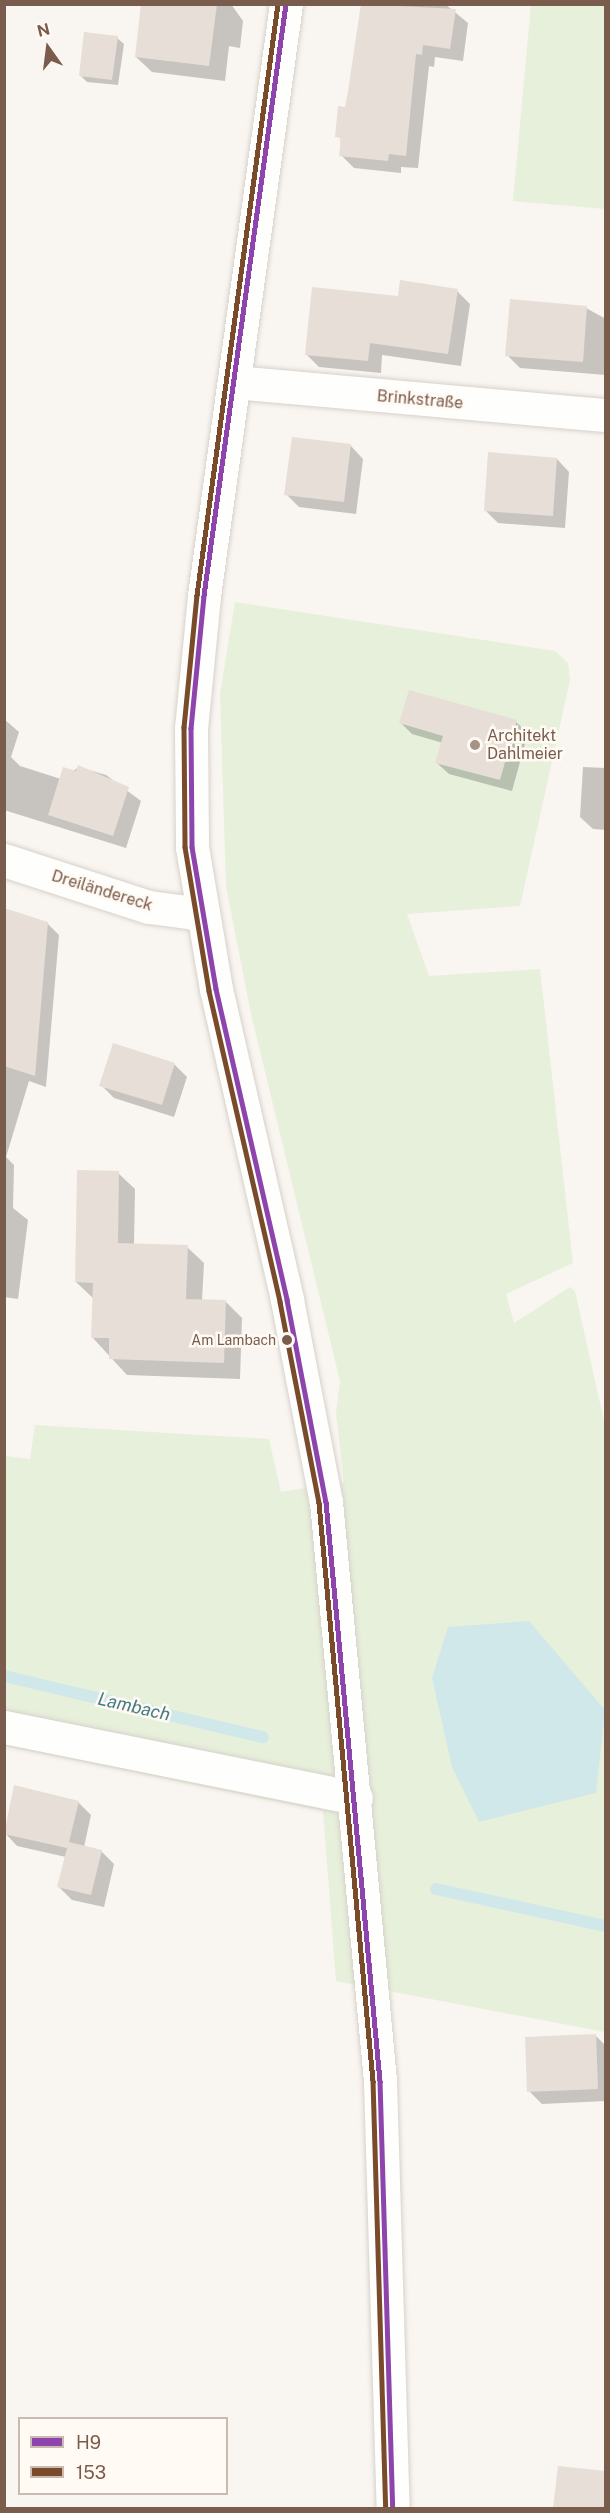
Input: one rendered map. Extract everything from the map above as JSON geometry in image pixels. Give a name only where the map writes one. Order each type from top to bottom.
[{"type":"street","points":[[286,4],[234,382],[191,728],[192,847],[202,914],[324,1491],[356,1798],[380,2081],[393,2508]]},
{"type":"street","name":"Brinkstraße","points":[[234,382],[606,416]]},
{"type":"street","name":"Dreiländereck","points":[[4,860],[149,907],[202,914]]},
{"type":"street","points":[[4,1727],[356,1798]]},
{"type":"green space","points":[[531,5],[605,5],[605,209],[513,201]]},
{"type":"green space","points":[[235,602],[555,651],[568,663],[570,680],[520,906],[407,914],[429,976],[540,969],[573,1263],[506,1294],[514,1323],[570,1287],[575,1291],[605,1426],[605,2032],[336,1981],[323,1811],[5,1746],[5,1456],[30,1459],[35,1425],[269,1439],[281,1492],[344,1482],[336,1414],[340,1381],[251,1014],[226,886],[220,694]]},
{"type":"water","points":[[529,1621],[605,1710],[596,1793],[479,1822],[452,1767],[432,1678],[448,1627]]},
{"type":"building","points":[[141,4],[217,4],[209,66],[135,57]]},
{"type":"building","points":[[361,4],[456,9],[450,49],[423,45],[422,55],[416,54],[406,156],[389,154],[388,161],[339,156],[341,138],[335,137],[338,106],[345,107]]},
{"type":"building","points":[[84,32],[118,36],[112,80],[79,76]]},
{"type":"building","points":[[400,280],[458,289],[448,354],[370,343],[368,361],[305,355],[312,287],[398,296]]},
{"type":"building","points":[[510,299],[587,306],[583,362],[505,356]]},
{"type":"building","points":[[292,437],[351,444],[344,502],[284,495]]},
{"type":"building","points":[[488,452],[557,458],[553,516],[484,511]]},
{"type":"building","name":"Architekt Dahlmeier","points":[[409,690],[517,720],[500,780],[435,763],[443,736],[399,723]]},
{"type":"building","points":[[78,765],[129,787],[113,836],[48,815],[63,767],[76,771]]},
{"type":"building","points":[[4,908],[48,922],[35,1076],[4,1066]]},
{"type":"building","points":[[113,1043],[175,1063],[162,1105],[99,1086]]},
{"type":"building","points":[[77,1170],[119,1171],[118,1243],[188,1245],[186,1299],[226,1300],[224,1363],[109,1359],[109,1338],[91,1338],[93,1283],[75,1282]]},
{"type":"building","points":[[14,1785],[79,1801],[69,1842],[102,1850],[91,1895],[57,1887],[67,1848],[4,1834]]},
{"type":"building","points":[[596,2034],[598,2089],[527,2092],[525,2037]]},
{"type":"building","points":[[558,2466],[606,2471],[606,2508],[553,2508]]},
{"type":"waterway","name":"Lambach","points":[[4,1676],[263,1737]]},
{"type":"waterway","name":"Lambach","points":[[436,1889],[606,1926]]},
{"type":"transit line","name":"153","points":[[278,4],[197,595],[184,727],[185,847],[209,991],[280,1302],[319,1503],[373,2081],[386,2508]]},
{"type":"transit line","name":"H9","points":[[286,4],[204,596],[191,728],[192,847],[216,989],[287,1300],[326,1502],[380,2081],[393,2508]]},
{"type":"place","name":"Architekt Dahlmeier","points":[[475,745]]},
{"type":"place","name":"Am Lambach","points":[[287,1340]]}]
